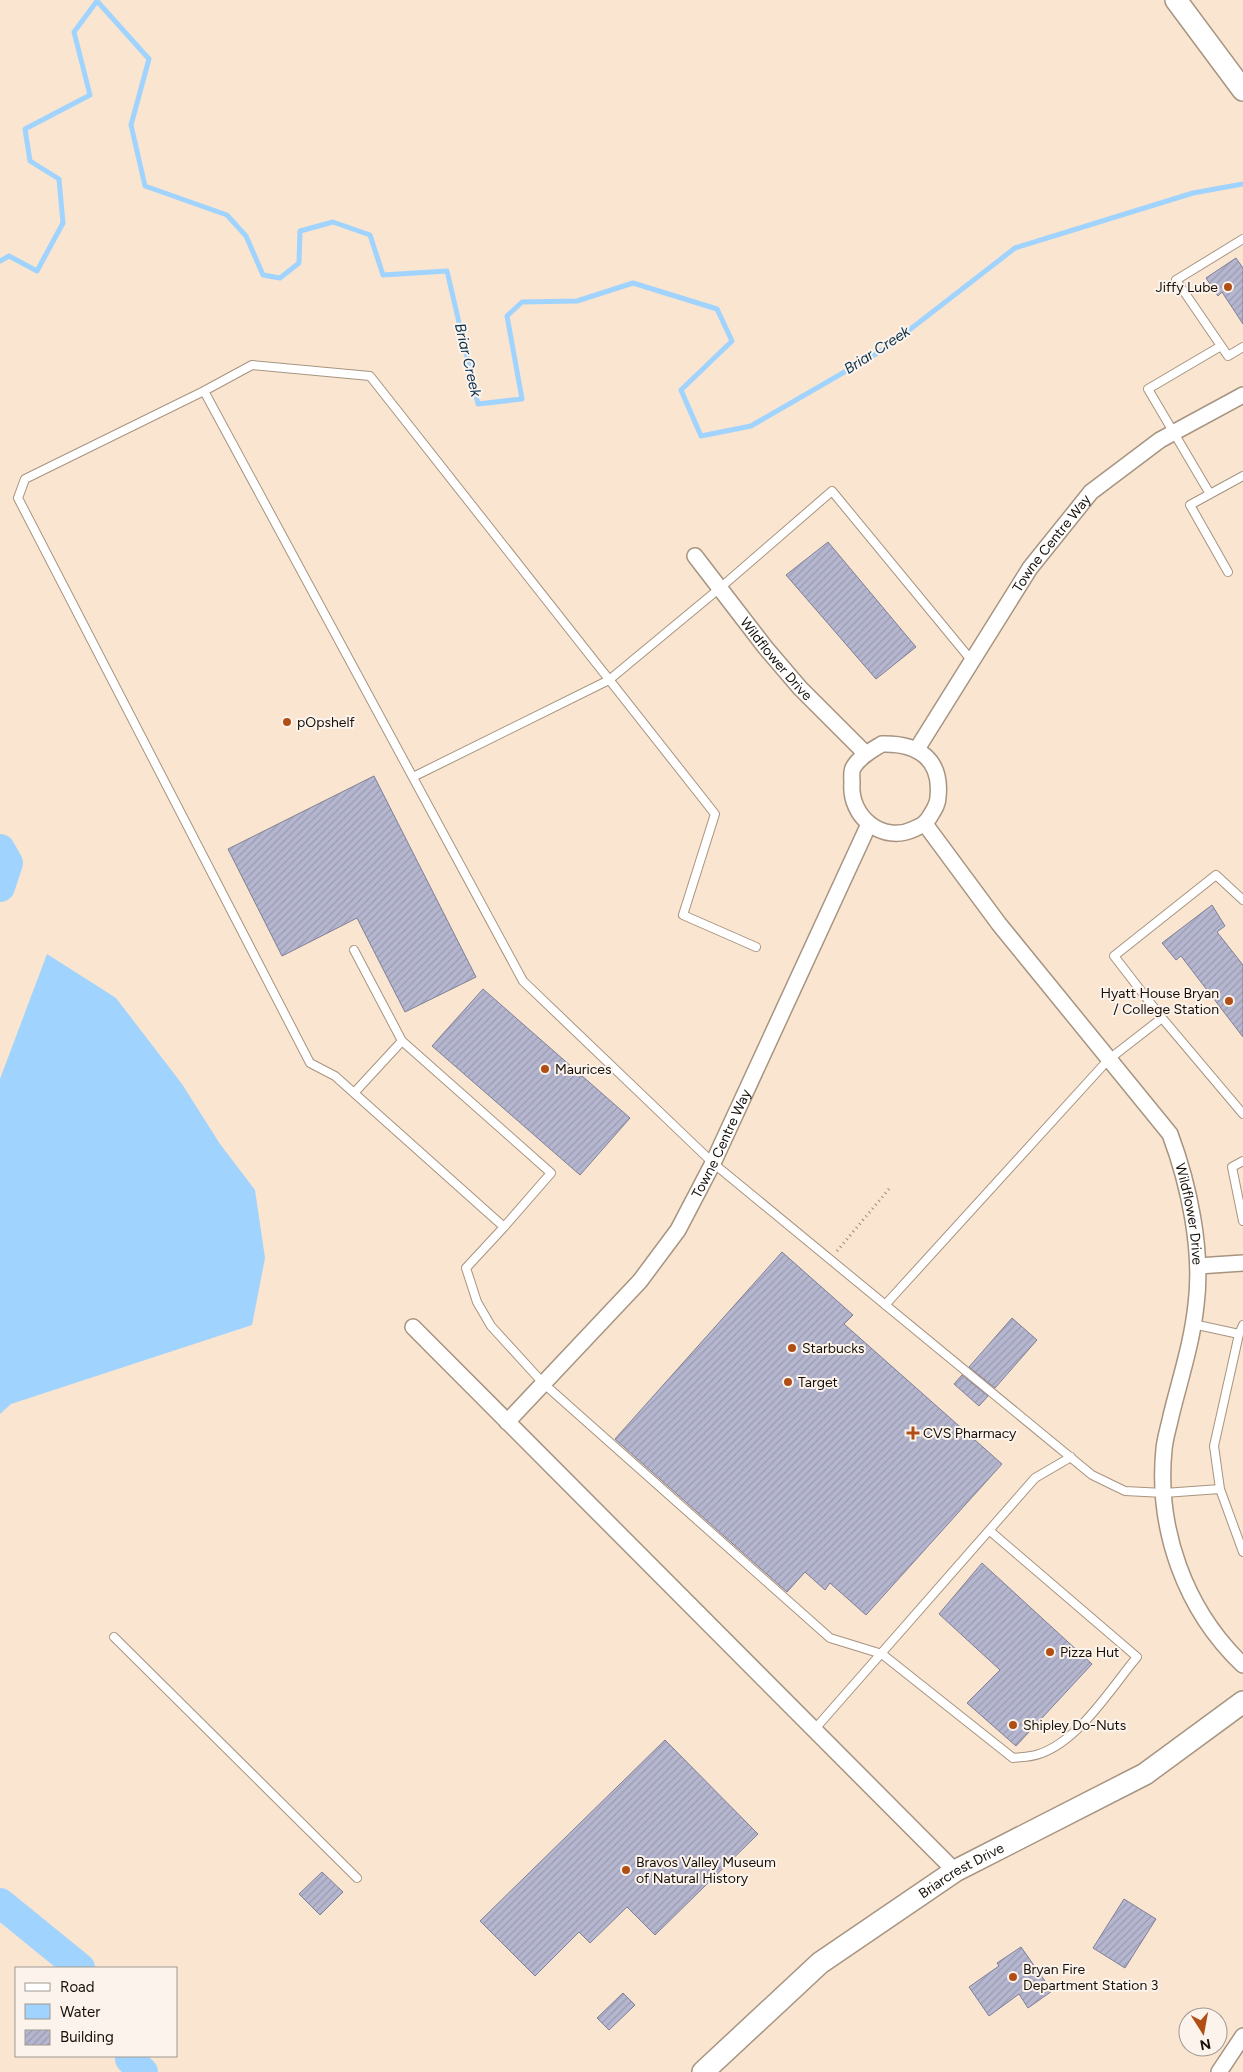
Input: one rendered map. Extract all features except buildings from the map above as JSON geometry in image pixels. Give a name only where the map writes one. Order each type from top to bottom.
[{"type":"main road","points":[[1176,0],[1243,90]]},
{"type":"main road","name":"Briarcrest Drive","points":[[703,2072],[820,1963],[955,1871],[1146,1774],[1243,1702]]},
{"type":"street","name":"Towne Centre Way","points":[[917,749],[1030,568],[1091,492],[1160,440],[1243,395]]},
{"type":"street","name":"Wildflower Drive","points":[[695,556],[800,688],[866,754]]},
{"type":"street","points":[[882,744],[899,744],[917,749],[930,760],[939,788],[938,803],[925,824],[903,835],[886,832],[869,824],[856,810],[851,789],[852,769],[866,754],[882,744]]},
{"type":"street","name":"Towne Centre Way","points":[[507,1422],[640,1281],[678,1230],[713,1163],[869,824]]},
{"type":"street","name":"Wildflower Drive","points":[[925,824],[999,924],[1049,983],[1108,1060],[1170,1134],[1182,1168],[1198,1266],[1193,1324],[1164,1448],[1164,1494],[1172,1543],[1181,1577],[1210,1627],[1226,1649],[1243,1665]]},
{"type":"street","points":[[1198,1266],[1243,1263]]},
{"type":"street","points":[[413,1327],[955,1871]]},
{"type":"street","points":[[1219,2072],[1243,2036]]},
{"type":"lane","points":[[1243,239],[1176,280],[1228,356],[1243,347]]},
{"type":"lane","points":[[1210,494],[1148,390],[1221,346]]},
{"type":"lane","points":[[504,1227],[335,1076],[310,1063],[18,498],[24,480],[204,391],[252,365],[370,376],[716,814],[683,915],[756,947]]},
{"type":"lane","points":[[204,391],[523,981],[713,1163],[1092,1475],[1124,1491],[1164,1494],[1220,1488]]},
{"type":"lane","points":[[1228,572],[1190,505],[1243,476]]},
{"type":"lane","points":[[413,777],[609,680],[720,588],[832,491],[972,661]]},
{"type":"lane","points":[[1243,900],[1216,875],[1114,956],[1162,1018],[1243,1114]]},
{"type":"lane","points":[[354,950],[402,1041],[551,1173],[466,1268],[477,1302],[492,1326],[544,1383],[830,1638],[882,1654],[1013,1758],[1040,1754],[1067,1738],[1087,1718],[1137,1657],[990,1531]]},
{"type":"lane","points":[[885,1305],[1108,1060],[1162,1018]]},
{"type":"lane","points":[[354,1093],[402,1041]]},
{"type":"lane","points":[[1243,1161],[1232,1167],[1243,1222]]},
{"type":"lane","points":[[1193,1324],[1239,1334]]},
{"type":"lane","points":[[1243,1325],[1239,1334],[1214,1446],[1220,1488],[1243,1552]]},
{"type":"lane","points":[[814,1730],[1035,1478],[1071,1457]]},
{"type":"lane","points":[[114,1637],[357,1878]]},
{"type":"path","points":[[830,1260],[889,1189]]},
{"type":"water","points":[[47,954],[116,998],[182,1084],[220,1144],[255,1190],[265,1258],[252,1325],[11,1404],[0,1414],[0,1079]]},
{"type":"waterway","name":"Briar Creek","points":[[0,261],[9,256],[37,271],[63,223],[59,179],[30,161],[25,129],[90,95],[74,32],[97,1],[149,59],[131,125],[145,186],[227,215],[246,236],[263,275],[280,278],[299,263],[300,231],[333,222],[370,235],[383,275],[447,271],[478,404],[522,399],[507,316],[522,302],[577,301],[633,283],[717,309],[732,341],[681,390],[701,436],[751,426],[886,348],[1015,248],[1193,193],[1243,184]]},
{"type":"waterway","points":[[0,849],[8,863],[0,887]]},
{"type":"waterway","points":[[0,1903],[79,1967]]},
{"type":"waterway","points":[[133,2057],[130,2059],[143,2072]]},
{"type":"place","name":"Jiffy Lube","points":[[1228,287]]},
{"type":"place","name":"pOpshelf","points":[[287,722]]},
{"type":"place","name":"Hyatt House Bryan / College Station","points":[[1229,1001]]},
{"type":"place","name":"Maurices","points":[[545,1069]]},
{"type":"place","name":"Starbucks","points":[[792,1348]]},
{"type":"place","name":"Target","points":[[788,1382]]},
{"type":"place","name":"CVS Pharmacy","points":[[913,1433]]},
{"type":"place","name":"Pizza Hut","points":[[1050,1652]]},
{"type":"place","name":"Shipley Do-Nuts","points":[[1013,1725]]},
{"type":"place","name":"Bravos Valley Museum of Natural History","points":[[626,1870]]},
{"type":"place","name":"Bryan Fire Department Station 3","points":[[1013,1977]]}]
